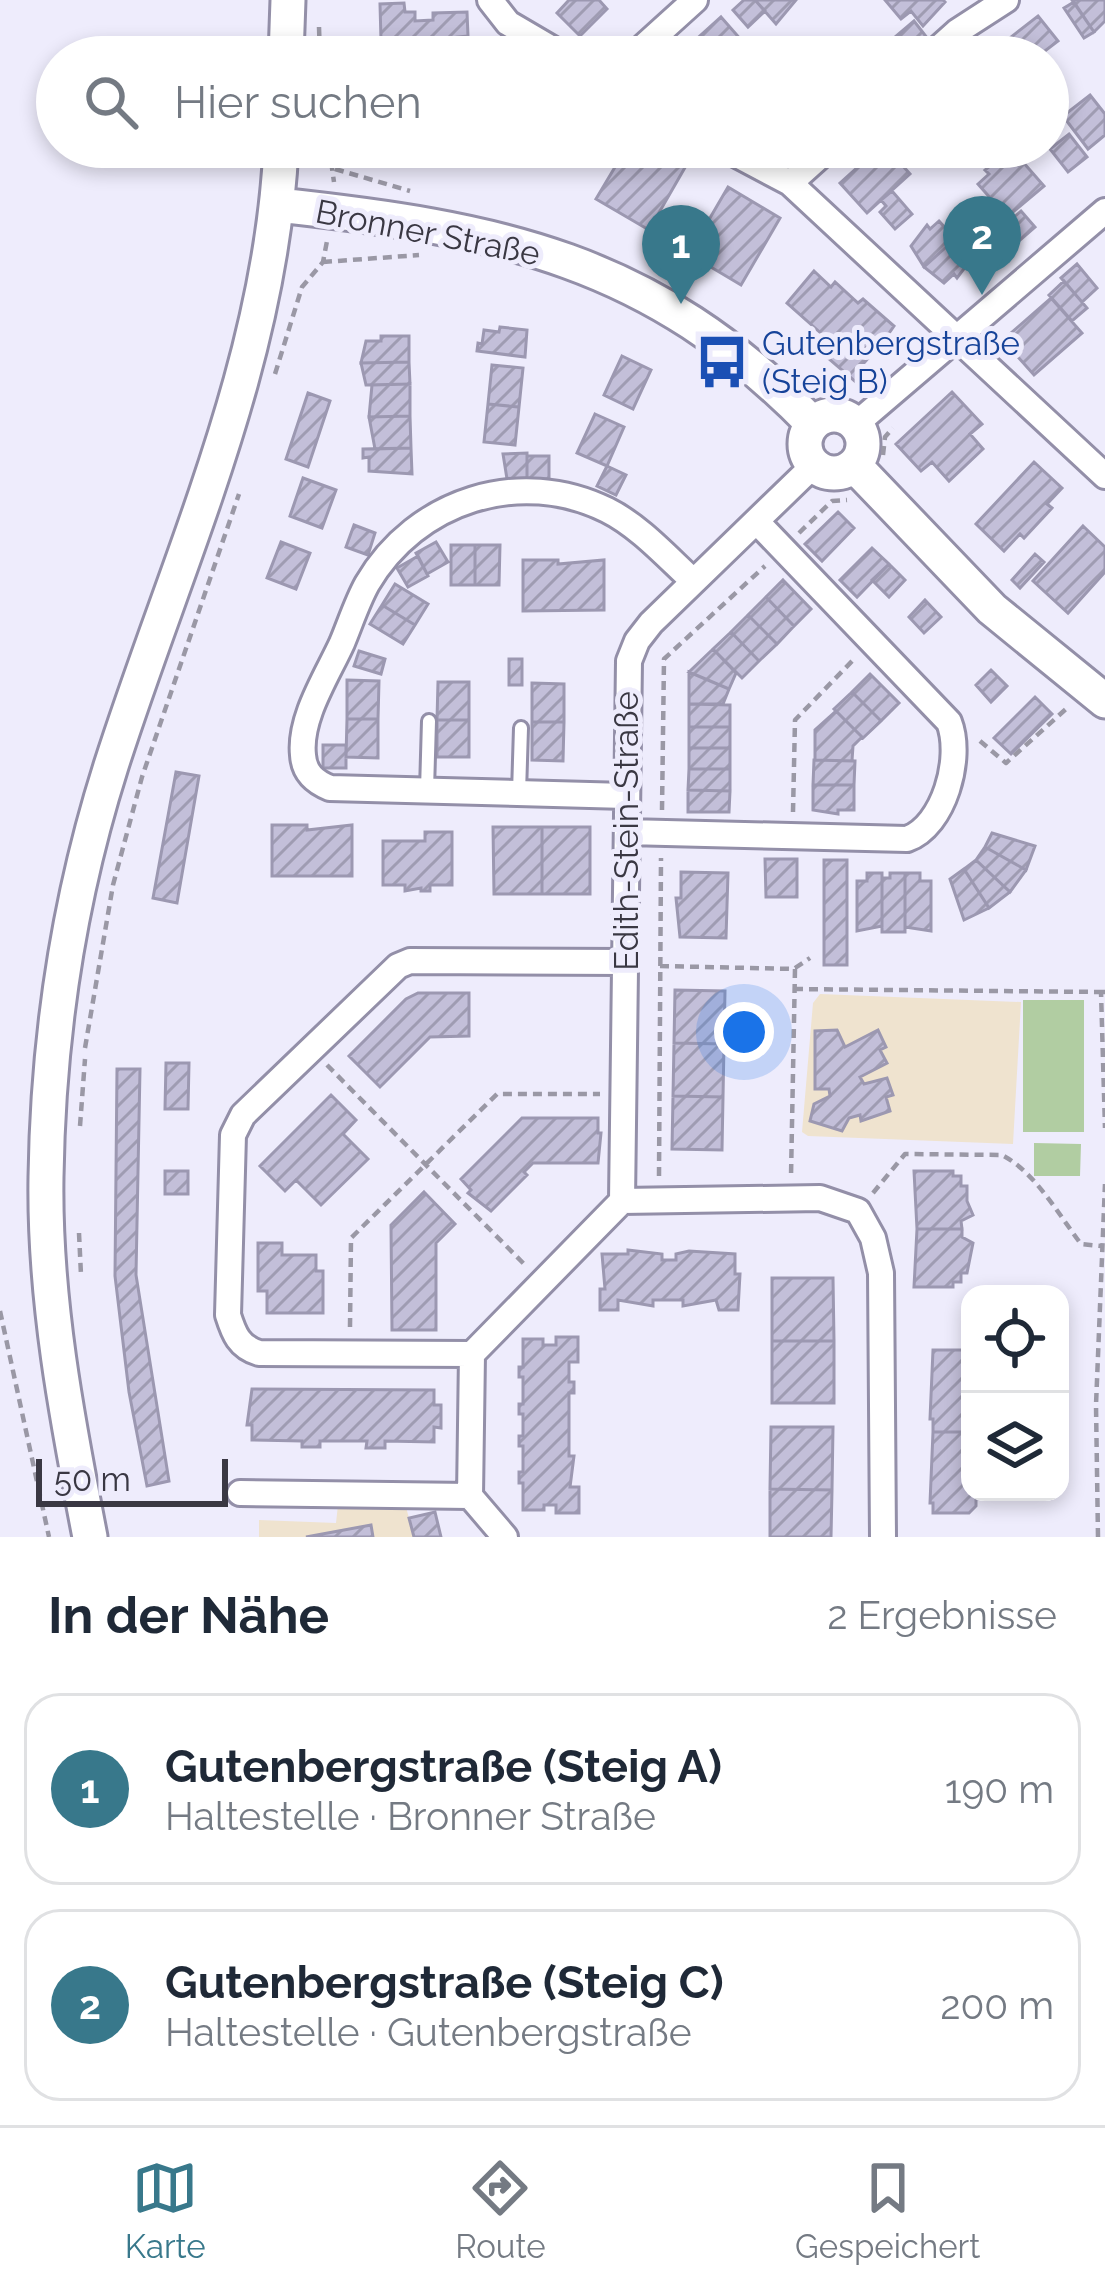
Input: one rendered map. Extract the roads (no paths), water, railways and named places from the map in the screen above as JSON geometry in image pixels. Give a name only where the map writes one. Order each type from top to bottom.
[{"type":"street","points":[[287,36],[288,0]]},
{"type":"street","points":[[490,0],[508,23],[530,36]]},
{"type":"street","points":[[655,36],[695,0]]},
{"type":"street","points":[[952,36],[1006,0]]},
{"type":"street","points":[[90,1537],[52,1301],[46,1180],[53,1048],[74,911],[110,768],[232,420],[278,206],[279,168]]},
{"type":"street","points":[[762,168],[790,183],[1105,476]]},
{"type":"street","points":[[790,183],[807,168]]},
{"type":"street","name":"Bronner Straße","points":[[278,206],[473,234],[538,250],[639,289],[733,350],[812,423]]},
{"type":"street","points":[[856,424],[1105,211]]},
{"type":"street","points":[[830,414],[856,424],[863,442],[854,465],[829,473],[814,465],[804,440],[812,423],[830,414]]},
{"type":"street","name":"Edith-Stein-Straße","points":[[622,1201],[629,661],[651,622],[814,465]]},
{"type":"street","points":[[854,465],[992,609],[1105,700]]},
{"type":"street","points":[[626,796],[330,788],[308,773],[302,757],[304,729],[366,585],[410,531],[458,503],[528,490],[556,492],[611,512],[692,580]]},
{"type":"street","points":[[627,832],[907,839],[922,833],[937,815],[953,755],[949,722],[757,523]]},
{"type":"street","points":[[472,1354],[247,1350],[228,1315],[233,1135],[243,1115],[310,1049],[388,973],[410,961],[626,962]]},
{"type":"street","points":[[505,1537],[470,1496],[472,1354],[622,1201],[820,1198],[858,1211],[873,1238],[881,1273],[883,1537]]},
{"type":"street","points":[[240,1493],[470,1496]]},
{"type":"lane","points":[[427,791],[429,721]]},
{"type":"lane","points":[[519,793],[521,728]]},
{"type":"place","name":"Gutenbergstraße (Steig C)","points":[[982,295]]},
{"type":"place","name":"Gutenbergstraße (Steig A)","points":[[681,304]]},
{"type":"place","name":"Gutenbergstraße (Steig B)","points":[[722,362]]}]
